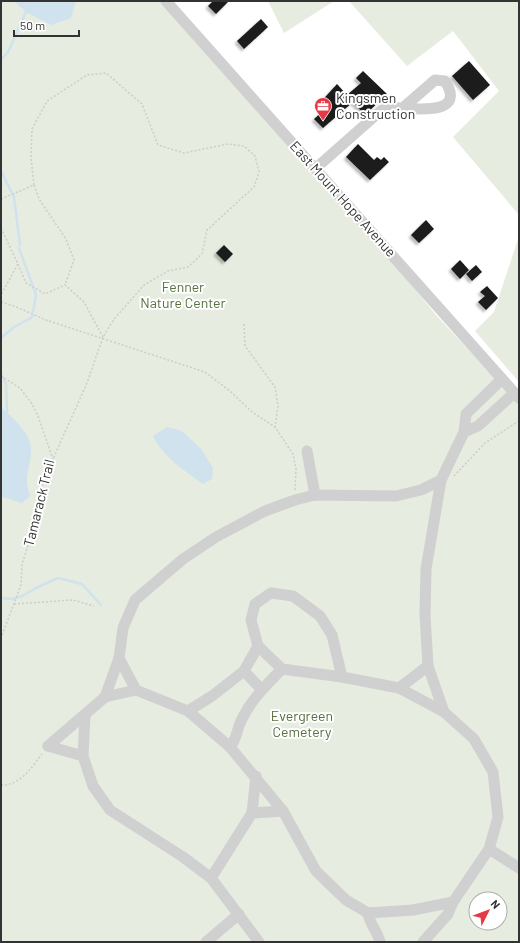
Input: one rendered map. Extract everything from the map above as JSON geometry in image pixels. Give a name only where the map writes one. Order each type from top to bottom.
[{"type":"street","name":"East Mount Hope Avenue","points":[[166,1],[316,168],[516,395]]},
{"type":"street","points":[[316,168],[385,107],[404,107]]},
{"type":"street","points":[[444,712],[428,666],[424,616],[426,569],[441,480],[464,432],[466,414],[502,379]]},
{"type":"street","points":[[464,432],[478,426],[516,395]]},
{"type":"street","points":[[307,451],[315,496]]},
{"type":"street","points":[[48,746],[85,716],[105,697],[119,658],[123,628],[135,600],[183,559],[216,537],[266,510],[295,500],[315,496],[396,496],[421,490],[441,480]]},
{"type":"street","points":[[342,677],[332,635],[320,616],[293,596],[271,593],[255,604],[251,620],[258,646],[282,669],[342,677],[399,688],[444,712],[474,739],[493,772],[498,817],[489,849],[453,902],[448,914],[423,942]]},
{"type":"street","points":[[188,711],[212,696],[244,671],[258,646]]},
{"type":"street","points":[[119,658],[136,690]]},
{"type":"street","points":[[399,688],[428,666]]},
{"type":"street","points":[[230,747],[237,739],[240,722],[261,689],[282,669]]},
{"type":"street","points":[[244,671],[261,689]]},
{"type":"street","points":[[105,697],[136,690],[188,711],[230,747],[256,776],[283,811],[316,871],[346,900],[368,913],[413,910],[453,902]]},
{"type":"street","points":[[85,716],[83,756],[93,786],[110,810],[182,857],[211,878],[259,942]]},
{"type":"street","points":[[48,746],[83,756]]},
{"type":"street","points":[[211,878],[252,813],[256,776]]},
{"type":"street","points":[[252,813],[283,811]]},
{"type":"street","points":[[489,849],[519,868]]},
{"type":"street","points":[[368,913],[369,918],[379,936],[380,942]]},
{"type":"street","points":[[206,942],[239,914]]},
{"type":"path","points":[[1,228],[26,283],[45,294],[65,285],[74,260],[66,239],[39,199],[34,185],[31,158],[32,129],[47,100],[87,75],[106,74],[142,104],[158,145],[184,152],[228,144],[244,146],[255,156],[259,172],[254,187],[207,230],[202,254],[188,267],[168,271],[144,285],[114,319],[103,337],[87,383],[53,459]]},
{"type":"path","points":[[1,199],[34,185]]},
{"type":"path","points":[[1,295],[18,264]]},
{"type":"path","points":[[65,285],[84,302],[103,337]]},
{"type":"path","points":[[1,302],[46,320],[95,336],[103,337],[205,372],[230,391],[252,412],[275,427],[293,454],[296,469],[295,500]]},
{"type":"path","points":[[244,324],[245,346],[274,387],[278,406],[275,427]]},
{"type":"path","name":"Tamarack Trail","points":[[1,376],[20,388],[32,404],[38,416],[53,459],[40,492],[39,512],[22,564],[21,585],[1,638]]},
{"type":"path","points":[[441,480],[454,477],[485,443],[519,421]]},
{"type":"path","points":[[14,604],[73,600],[94,606]]},
{"type":"path","points":[[1,785],[8,785],[18,781],[48,746]]},
{"type":"green space","points":[[1,1],[165,1],[316,168],[436,315],[519,404],[519,942],[1,942]]},
{"type":"green space","points":[[268,1],[334,1],[284,33]]},
{"type":"green space","points":[[349,1],[519,1],[519,215],[453,137],[499,91],[453,31],[407,66]]},
{"type":"green space","points":[[519,236],[519,382],[475,331],[494,312]]},
{"type":"water","points":[[14,1],[76,1],[71,18],[51,25],[26,12]]},
{"type":"water","points":[[1,407],[20,426],[28,437],[30,443],[31,456],[27,482],[30,496],[22,503],[2,497],[1,494]]},
{"type":"water","points":[[167,427],[182,431],[201,449],[213,468],[212,479],[203,484],[162,451],[153,436]]},
{"type":"building","points":[[213,1],[229,1],[216,14],[208,6]]},
{"type":"building","points":[[261,19],[268,27],[244,49],[237,41]]},
{"type":"building","points":[[469,61],[490,85],[473,100],[452,76]]},
{"type":"building","points":[[363,71],[387,94],[365,115],[353,102],[323,128],[314,119],[323,111],[318,105],[337,84],[347,95],[361,83],[356,78]]},
{"type":"building","points":[[358,144],[374,160],[377,157],[381,160],[384,157],[389,162],[370,180],[346,157]]},
{"type":"building","points":[[426,220],[434,229],[419,243],[411,235]]},
{"type":"building","points":[[224,245],[233,254],[225,262],[216,253]]},
{"type":"building","points":[[460,260],[469,270],[460,279],[451,269]]},
{"type":"building","points":[[476,265],[482,272],[472,281],[466,274]]},
{"type":"building","points":[[487,286],[498,298],[486,310],[478,302],[485,296],[480,292]]},
{"type":"waterway","points":[[1,60],[8,52],[26,12]]},
{"type":"waterway","points":[[1,171],[14,197],[20,245]]},
{"type":"waterway","points":[[19,248],[36,295],[33,312]]},
{"type":"waterway","points":[[1,338],[14,327],[31,318],[33,315]]},
{"type":"waterway","points":[[1,374],[6,384],[7,412]]},
{"type":"waterway","points":[[1,598],[12,599],[22,596],[58,578],[82,584],[101,605]]},
{"type":"place","name":"Kingsmen Construction","points":[[323,121]]},
{"type":"park label","name":"Fenner Nature Center","points":[[183,296]]},
{"type":"park label","name":"Evergreen Cemetery","points":[[302,724]]}]
